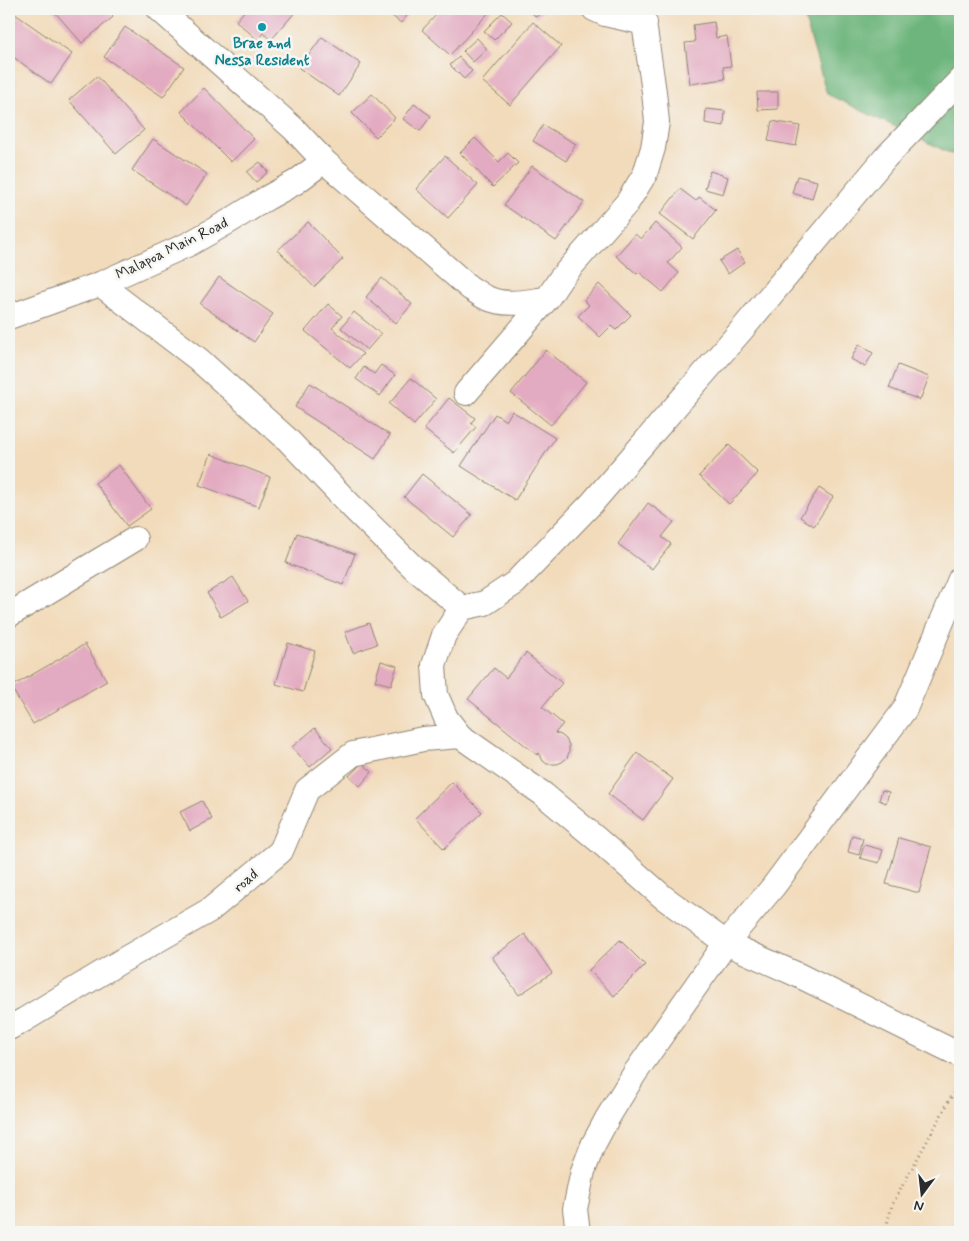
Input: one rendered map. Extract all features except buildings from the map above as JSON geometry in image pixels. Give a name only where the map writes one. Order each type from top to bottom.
[{"type":"street","points":[[159,9],[294,129],[324,161],[470,288],[498,302],[512,304],[547,299]]},
{"type":"street","points":[[466,393],[547,299],[561,278],[627,203],[645,174],[653,148],[656,122],[644,16],[605,14],[594,9]]},
{"type":"street","points":[[960,80],[885,158],[745,326],[586,510],[515,583],[485,603],[462,608],[444,635],[434,665],[436,696],[446,718],[460,736],[544,794],[663,897],[726,943],[798,975],[960,1055]]},
{"type":"street","name":"Malapoa Main Road","points":[[9,317],[100,284],[189,244],[296,182],[324,161]]},
{"type":"street","points":[[100,284],[198,359],[287,439],[413,567],[462,608]]},
{"type":"street","points":[[9,615],[135,540]]},
{"type":"street","points":[[578,1232],[575,1209],[583,1171],[608,1117],[635,1073],[726,943],[773,887],[905,709],[960,579]]},
{"type":"street","name":"road","points":[[9,1028],[210,910],[281,852],[307,790],[353,754],[423,739],[460,736]]},
{"type":"path","points":[[885,1232],[892,1205],[960,1081]]},
{"type":"green space","points":[[802,9],[960,9],[960,158],[827,94]]},
{"type":"place","name":"Brae and Nessa Resident","points":[[262,27]]}]
